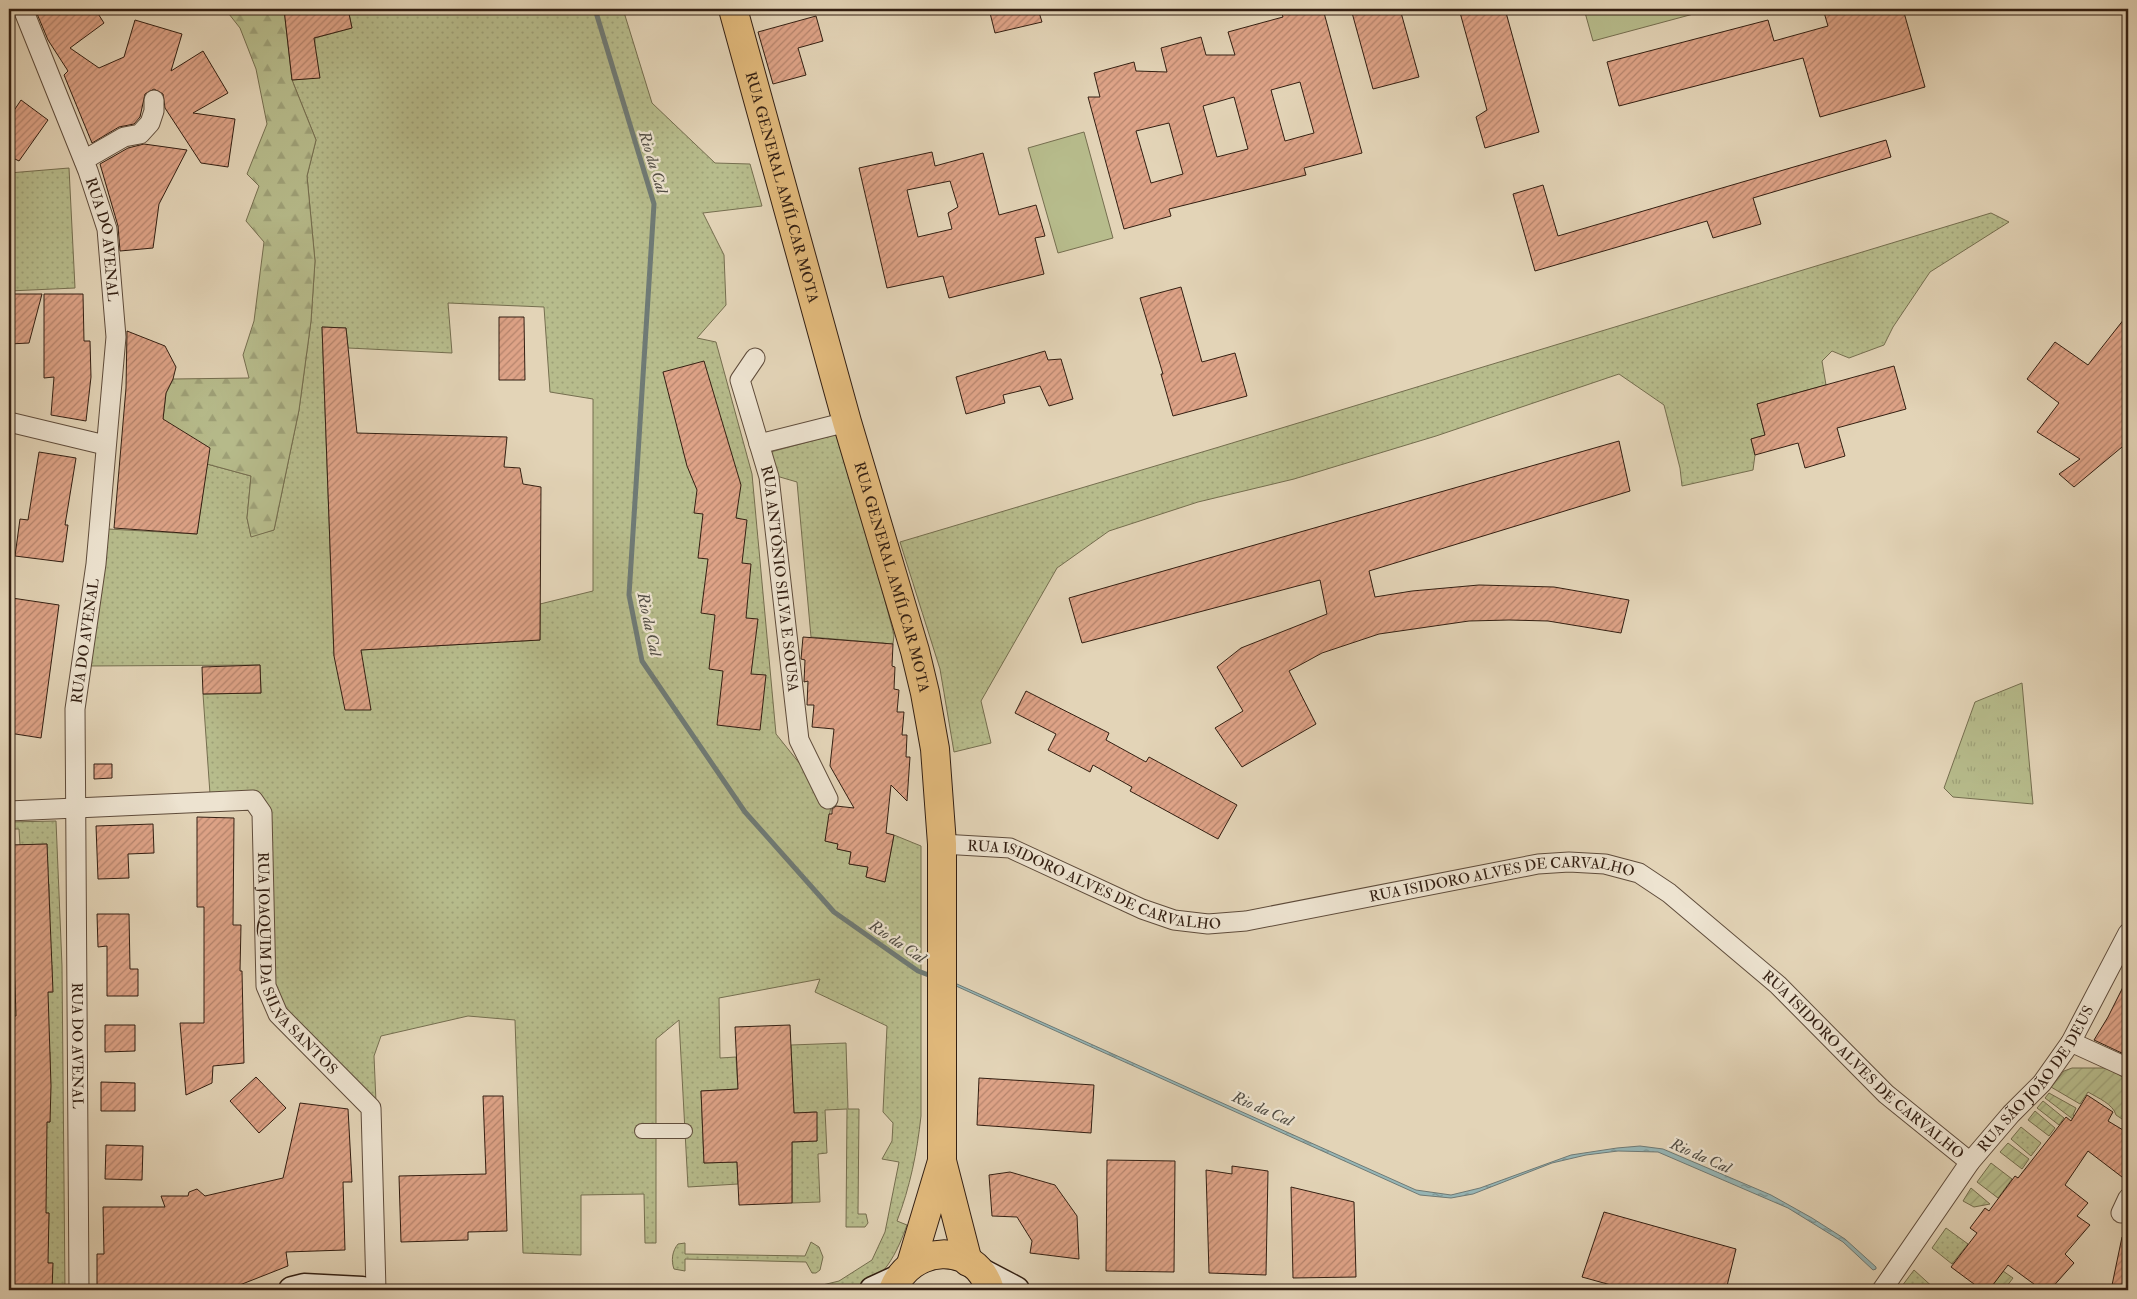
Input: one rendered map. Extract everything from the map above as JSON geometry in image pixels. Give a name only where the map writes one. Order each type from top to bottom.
[{"type":"main road","name":"RUA GENERAL AMÍLCAR MOTA","points":[[733,9],[847,422],[915,652],[925,693],[935,750],[942,844],[942,1161]]},
{"type":"main road","points":[[942,1161],[979,1274]]},
{"type":"main road","points":[[894,1281],[942,1161]]},
{"type":"main road","points":[[894,1281],[927,1256],[941,1254],[955,1256],[979,1274],[1016,1290]]},
{"type":"main road","points":[[292,1290],[304,1287],[362,1290]]},
{"type":"street","name":"RUA DO AVENAL","points":[[23,9],[84,160],[107,229],[116,336],[96,564],[75,709],[79,1290]]},
{"type":"street","points":[[84,160],[124,137],[140,134],[150,123],[154,111],[154,100]]},
{"type":"street","name":"RUA ANTÓNIO SILVA E SOUSA","points":[[755,358],[740,380],[768,477],[799,740],[828,799]]},
{"type":"street","points":[[9,422],[105,445]]},
{"type":"street","points":[[759,444],[847,422]]},
{"type":"street","name":"RUA JOAQUIM DA SILVA SANTOS","points":[[76,809],[253,800],[262,813],[266,986],[278,1014],[371,1108],[376,1290]]},
{"type":"street","points":[[9,810],[76,809]]},
{"type":"street","name":"RUA ISIDORO ALVES DE CARVALHO","points":[[942,844],[1010,848],[1142,909],[1174,920],[1208,924],[1246,921],[1538,864],[1569,862],[1605,864],[1639,873],[1669,893],[1778,985],[1886,1094],[1970,1162]]},
{"type":"street","name":"RUA SÃO JOÃO DE DEUS","points":[[1882,1290],[1970,1162],[2011,1114],[2042,1083],[2070,1042],[2128,933]]},
{"type":"street","points":[[2070,1042],[2128,1068]]},
{"type":"street","points":[[642,1131],[685,1131]]},
{"type":"green space","points":[[225,9],[284,9],[292,80],[316,140],[307,176],[315,261],[311,321],[299,410],[274,530],[251,537],[247,518],[251,476],[207,464],[163,419],[166,393],[173,379],[249,378],[243,355],[254,321],[264,242],[246,221],[259,186],[247,174],[267,124],[256,69],[240,28]]},
{"type":"green space","points":[[348,9],[623,9],[652,103],[715,163],[750,164],[762,206],[703,213],[724,255],[726,305],[697,338],[716,342],[752,474],[776,734],[828,799],[832,800],[825,841],[838,844],[837,849],[851,852],[849,864],[868,867],[866,877],[885,882],[894,835],[921,846],[921,1116],[912,1170],[897,1221],[907,1225],[888,1265],[881,1274],[863,1287],[840,1291],[802,1290],[839,1281],[872,1260],[885,1232],[899,1162],[882,1159],[892,1141],[893,1123],[883,1112],[887,1026],[815,992],[820,979],[719,998],[720,1058],[736,1057],[738,1089],[701,1091],[704,1163],[737,1162],[738,1184],[688,1187],[679,1020],[656,1039],[656,1243],[645,1243],[644,1194],[581,1195],[581,1255],[523,1253],[515,1020],[468,1016],[381,1036],[374,1056],[376,1102],[281,1009],[273,985],[267,811],[210,794],[203,694],[261,693],[260,665],[87,666],[108,529],[197,534],[207,464],[251,476],[247,518],[251,536],[274,530],[299,410],[311,321],[315,261],[307,176],[316,140],[292,80],[314,78],[315,38],[352,28]],"holes":[[[448,303],[544,307],[550,392],[593,399],[593,591],[540,604],[540,640],[361,650],[334,656],[322,327],[346,328],[348,348],[452,353]]]},
{"type":"green space","points":[[1584,9],[1712,9],[1593,41]]},
{"type":"green space","points":[[1084,132],[1113,238],[1058,253],[1028,148]]},
{"type":"green space","points":[[69,168],[75,288],[9,291],[9,173]]},
{"type":"green space","points":[[1991,213],[2009,222],[1930,272],[1893,327],[1884,345],[1849,358],[1832,351],[1822,361],[1826,385],[1757,404],[1765,435],[1751,439],[1755,455],[1753,470],[1682,486],[1680,468],[1664,405],[1619,374],[1436,436],[1294,479],[1198,502],[1109,531],[1057,568],[981,701],[991,743],[954,752],[940,669],[900,542]]},
{"type":"green space","points":[[841,433],[894,635],[893,644],[811,637],[797,482],[773,475],[767,453]]},
{"type":"green space","points":[[2022,683],[2033,804],[1953,797],[1944,788],[1975,702]]},
{"type":"green space","points":[[56,821],[62,966],[65,1290],[52,1290],[52,1263],[11,1262],[9,1290],[9,1087],[50,1086],[50,1052],[9,1053],[9,957],[50,956],[49,921],[9,922],[9,919],[50,917],[49,884],[9,884],[9,873],[48,872],[47,844],[20,845],[19,829],[9,829],[9,822]],"holes":[[[15,965],[52,965],[52,992],[15,992]],[[49,1095],[50,1122],[13,1123],[12,1096]],[[12,1212],[49,1213],[48,1247]]]},
{"type":"green space","points":[[846,1043],[848,1109],[859,1109],[858,1214],[866,1214],[868,1223],[865,1227],[846,1227],[847,1109],[825,1110],[827,1153],[818,1154],[820,1202],[792,1203],[792,1142],[817,1141],[816,1112],[794,1113],[791,1045]]},
{"type":"green space","points":[[2072,1068],[2108,1068],[2127,1080],[2128,1123],[2116,1115],[2108,1104],[2088,1092],[2080,1104],[2051,1087],[2064,1071]]},
{"type":"green space","points":[[2049,1093],[2076,1108],[2073,1115],[2097,1133],[2095,1136],[2045,1098]]},
{"type":"green space","points":[[2043,1101],[2064,1118],[2059,1125],[2037,1108]]},
{"type":"green space","points":[[2035,1111],[2055,1128],[2049,1136],[2028,1120]]},
{"type":"green space","points":[[2021,1127],[2041,1143],[2031,1156],[2011,1139]]},
{"type":"green space","points":[[2008,1143],[2029,1159],[2022,1169],[2000,1152]]},
{"type":"green space","points":[[1991,1163],[2012,1179],[1998,1198],[1977,1182]]},
{"type":"green space","points":[[1971,1188],[1990,1204],[1974,1207],[1963,1201]]},
{"type":"green space","points":[[1946,1228],[1968,1244],[1952,1264],[1932,1248]]},
{"type":"green space","points":[[811,1242],[819,1247],[823,1257],[820,1270],[816,1273],[812,1273],[806,1262],[685,1259],[685,1271],[674,1269],[673,1253],[678,1244],[685,1243],[685,1254],[805,1256]]},
{"type":"green space","points":[[1914,1270],[1936,1290],[1899,1290]]},
{"type":"green space","points":[[2003,1271],[2013,1278],[2004,1290],[1989,1290]]},
{"type":"green space","points":[[688,1288],[775,1290],[684,1290]]},
{"type":"water","points":[[957,984],[1416,1190],[1451,1195],[1480,1188],[1571,1155],[1640,1146],[1663,1149],[1771,1195],[1812,1218],[1845,1239],[1876,1269],[1873,1270],[1843,1242],[1788,1208],[1658,1152],[1618,1151],[1586,1155],[1552,1163],[1473,1194],[1451,1198],[1420,1195],[956,986]]},
{"type":"building","points":[[35,9],[95,9],[104,23],[70,48],[99,68],[124,57],[135,20],[182,34],[171,71],[203,51],[228,93],[193,113],[235,119],[228,167],[201,163],[165,108],[163,94],[154,89],[145,94],[140,117],[134,124],[119,127],[92,143],[64,75],[68,71],[48,40]]},
{"type":"building","points":[[284,9],[348,9],[352,28],[314,38],[320,78],[292,80]]},
{"type":"building","points":[[989,9],[1038,9],[1042,22],[995,33]]},
{"type":"building","points":[[1302,9],[1323,9],[1362,153],[1304,168],[1306,175],[1169,209],[1171,216],[1124,229],[1088,97],[1100,97],[1094,73],[1134,62],[1136,71],[1167,72],[1161,48],[1201,37],[1206,55],[1235,55],[1228,32],[1283,17],[1282,14]],"holes":[[[1300,82],[1314,133],[1285,141],[1271,90]],[[1234,97],[1248,149],[1217,157],[1203,106]],[[1169,123],[1183,174],[1151,183],[1136,131]]]},
{"type":"building","points":[[1351,9],[1400,9],[1419,77],[1373,89]]},
{"type":"building","points":[[1459,9],[1505,9],[1539,132],[1485,148],[1476,117],[1487,110]]},
{"type":"building","points":[[1823,9],[1903,9],[1925,87],[1820,117],[1803,58],[1619,106],[1607,62],[1768,20],[1774,41],[1828,26]]},
{"type":"building","points":[[816,16],[823,41],[798,48],[806,75],[773,84],[758,32]]},
{"type":"building","points":[[21,100],[48,120],[19,161],[9,156],[9,118]]},
{"type":"building","points":[[1886,140],[1891,157],[1753,198],[1761,224],[1713,238],[1707,221],[1535,271],[1513,194],[1543,185],[1558,236]]},
{"type":"building","points":[[144,144],[187,150],[159,204],[153,248],[120,251],[118,226],[100,164],[128,148]]},
{"type":"building","points":[[932,152],[935,166],[983,153],[999,215],[1036,205],[1045,236],[1035,238],[1044,274],[949,298],[943,276],[887,288],[859,168]],"holes":[[[950,181],[958,207],[948,213],[952,229],[918,237],[907,190]]]},
{"type":"building","points":[[1181,287],[1202,362],[1235,353],[1247,396],[1173,416],[1161,374],[1163,374],[1140,298]]},
{"type":"building","points":[[9,294],[42,294],[29,343],[9,344]]},
{"type":"building","points":[[44,294],[83,294],[84,341],[90,341],[91,377],[86,421],[51,415],[54,377],[44,378]]},
{"type":"building","points":[[2128,314],[2128,442],[2074,487],[2059,474],[2080,459],[2037,432],[2059,403],[2027,379],[2055,342],[2088,365]]},
{"type":"building","points":[[499,317],[524,317],[525,380],[499,380]]},
{"type":"building","points":[[322,327],[346,328],[357,433],[507,437],[504,467],[520,468],[523,484],[541,487],[540,640],[361,650],[371,710],[345,710],[334,656]]},
{"type":"building","points":[[127,331],[165,346],[176,367],[173,379],[166,393],[163,419],[210,448],[197,534],[114,528],[126,388]]},
{"type":"building","points":[[1045,351],[1048,360],[1061,359],[1073,399],[1049,406],[1040,386],[1003,395],[1005,403],[966,414],[956,377]]},
{"type":"building","points":[[704,361],[741,485],[736,518],[747,520],[742,563],[751,564],[746,618],[758,619],[751,674],[766,675],[760,730],[717,725],[723,671],[709,669],[715,615],[701,613],[708,559],[698,558],[703,514],[694,513],[697,490],[687,466],[663,372]]},
{"type":"building","points":[[1894,366],[1906,409],[1837,428],[1845,456],[1805,468],[1798,443],[1755,455],[1751,439],[1765,435],[1757,404]]},
{"type":"building","points":[[1619,441],[1630,491],[1369,571],[1375,597],[1412,591],[1479,585],[1554,587],[1629,600],[1621,633],[1548,621],[1469,621],[1379,634],[1322,653],[1289,671],[1316,724],[1242,767],[1215,728],[1243,711],[1217,667],[1241,648],[1327,614],[1320,580],[1082,643],[1069,598]]},
{"type":"building","points":[[39,452],[76,458],[65,525],[68,525],[63,562],[15,556],[20,519],[28,520]]},
{"type":"building","points":[[12,598],[59,605],[41,738],[9,733],[9,619]]},
{"type":"building","points":[[803,637],[893,644],[894,689],[899,690],[897,712],[904,712],[902,735],[907,735],[906,757],[910,757],[907,801],[891,785],[886,833],[894,835],[885,882],[866,877],[868,867],[849,864],[851,852],[837,849],[838,844],[825,841],[829,814],[832,814],[832,809],[836,806],[854,808],[830,766],[834,729],[812,727],[814,705],[807,705],[808,681],[804,682],[805,660],[801,659]]},
{"type":"building","points":[[260,665],[261,693],[203,694],[202,667]]},
{"type":"building","points":[[1026,691],[1109,733],[1106,740],[1146,762],[1149,757],[1237,805],[1218,839],[1130,791],[1132,787],[1093,765],[1090,772],[1048,750],[1056,734],[1015,713]]},
{"type":"building","points":[[94,764],[112,764],[112,778],[94,779]]},
{"type":"building","points":[[197,817],[234,818],[233,925],[241,925],[240,971],[242,971],[244,1063],[213,1066],[212,1083],[186,1095],[180,1023],[204,1023],[204,907],[197,907]]},
{"type":"building","points":[[153,824],[154,853],[128,854],[129,878],[98,879],[96,826]]},
{"type":"building","points":[[47,844],[53,992],[48,992],[51,1086],[50,1122],[47,1122],[46,1213],[49,1213],[48,1263],[53,1263],[52,1290],[10,1290],[12,1195],[9,1195],[14,1123],[12,1087],[9,1087],[9,1053],[12,1053],[11,1016],[16,1016],[14,957],[9,957],[9,845]]},
{"type":"building","points":[[97,914],[129,914],[130,969],[138,969],[138,996],[107,996],[107,946],[98,947]]},
{"type":"building","points":[[2128,977],[2128,1056],[2094,1040]]},
{"type":"building","points":[[105,1025],[135,1025],[135,1051],[105,1052]]},
{"type":"building","points":[[790,1025],[794,1113],[817,1112],[817,1141],[792,1142],[792,1203],[739,1205],[737,1162],[704,1163],[701,1091],[738,1089],[735,1027]]},
{"type":"building","points":[[256,1077],[286,1108],[259,1133],[230,1101]]},
{"type":"building","points":[[979,1078],[1094,1085],[1091,1133],[977,1125]]},
{"type":"building","points":[[101,1082],[135,1083],[135,1111],[101,1111]]},
{"type":"building","points":[[2087,1095],[2113,1112],[2108,1121],[2128,1133],[2128,1160],[2122,1177],[2088,1151],[2065,1185],[2088,1203],[2077,1216],[2090,1225],[2065,1254],[2074,1263],[2050,1290],[2042,1290],[2008,1265],[1989,1290],[1982,1290],[1951,1267],[1977,1233],[1970,1228],[1985,1208],[1989,1211],[2015,1176],[2018,1178],[2066,1117],[2071,1121]]},
{"type":"building","points":[[483,1096],[503,1096],[507,1231],[468,1232],[468,1240],[401,1242],[399,1176],[486,1174]]},
{"type":"building","points":[[300,1103],[348,1109],[352,1182],[343,1182],[345,1250],[286,1252],[288,1266],[227,1290],[97,1290],[97,1254],[104,1254],[103,1207],[165,1207],[161,1196],[188,1196],[189,1192],[197,1189],[205,1196],[283,1178]]},
{"type":"building","points":[[106,1145],[143,1146],[142,1180],[105,1179]]},
{"type":"building","points":[[1107,1160],[1175,1161],[1174,1272],[1106,1271]]},
{"type":"building","points":[[1232,1166],[1268,1171],[1266,1275],[1209,1273],[1206,1170],[1232,1174]]},
{"type":"building","points":[[1010,1172],[1055,1185],[1077,1216],[1079,1259],[1030,1253],[1032,1241],[1017,1217],[992,1216],[989,1175]]},
{"type":"building","points":[[1291,1187],[1354,1202],[1356,1277],[1293,1278]]},
{"type":"building","points":[[1604,1212],[1736,1249],[1726,1290],[1629,1290],[1582,1277]]},
{"type":"building","points":[[2122,1237],[2128,1237],[2128,1290],[2111,1290]]},
{"type":"waterway","name":"Rio da Cal","points":[[595,9],[654,204],[629,595],[642,661],[745,812],[834,912],[918,971],[934,977]]}]
